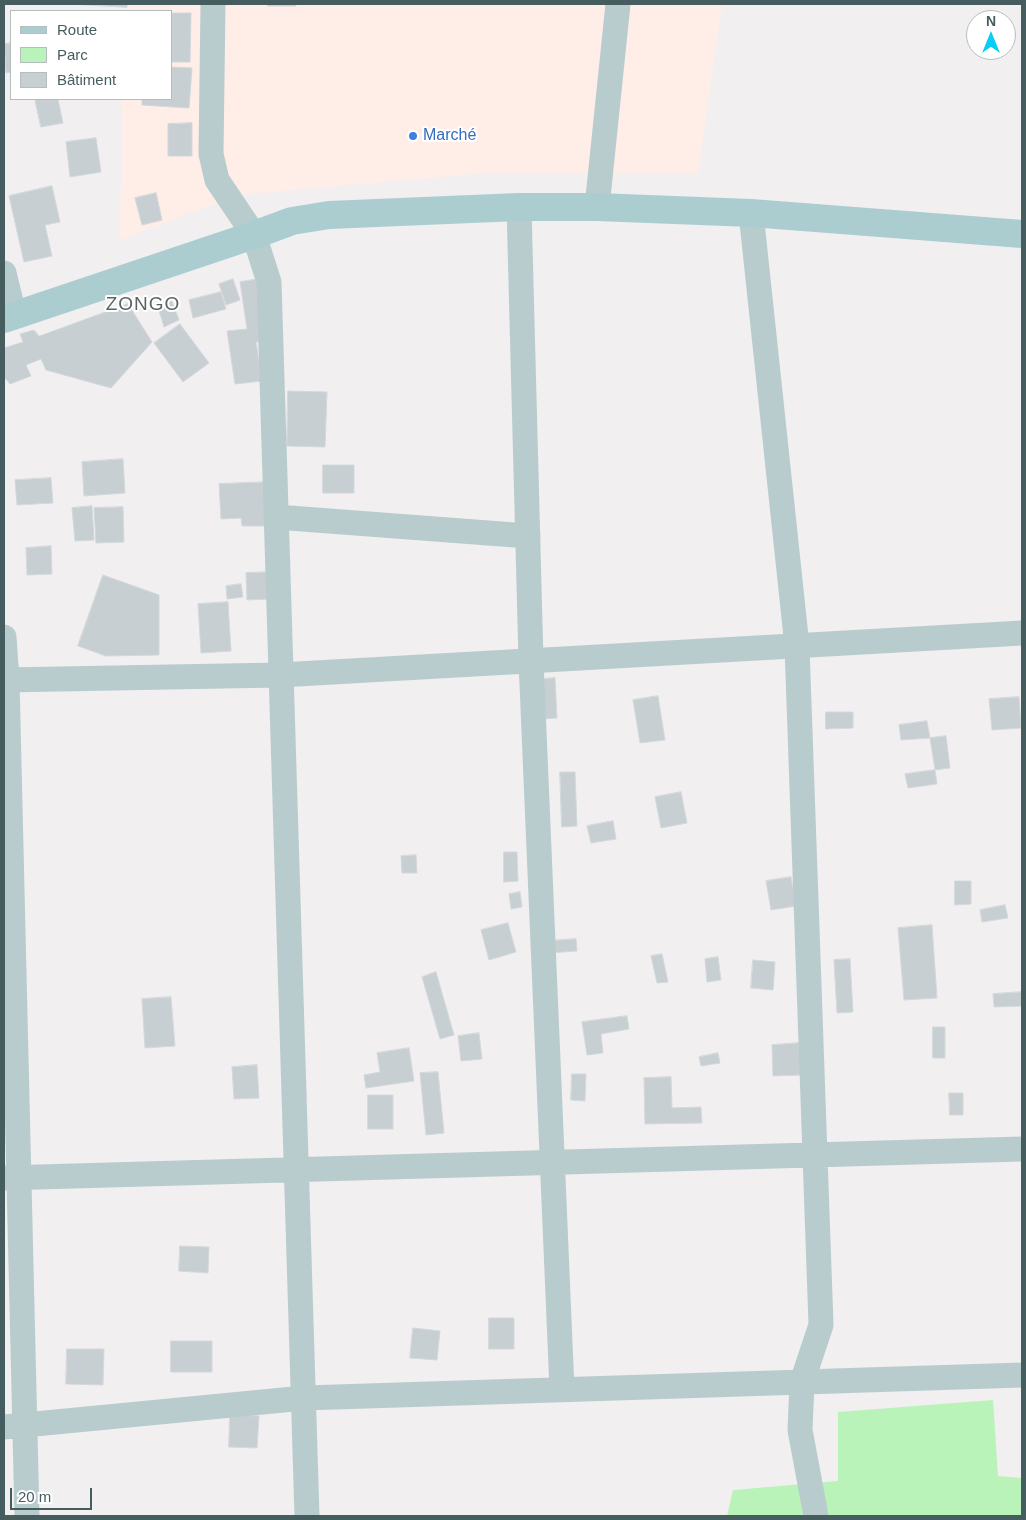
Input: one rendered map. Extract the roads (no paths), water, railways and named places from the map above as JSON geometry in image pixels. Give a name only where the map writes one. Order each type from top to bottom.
[{"type":"main road","points":[[9,316],[292,221],[329,215],[519,207],[597,207],[751,213],[1022,234]]},
{"type":"street","points":[[212,4],[211,154],[217,180],[254,235],[269,282],[307,1516]]},
{"type":"street","points":[[597,207],[618,4]]},
{"type":"street","points":[[519,207],[531,661],[562,1390]]},
{"type":"street","points":[[751,213],[797,646],[821,1325],[802,1382],[800,1430],[816,1516]]},
{"type":"street","points":[[4,273],[9,316]]},
{"type":"street","points":[[276,517],[528,536]]},
{"type":"street","points":[[5,680],[280,675],[1022,633]]},
{"type":"street","points":[[4,637],[14,1427],[27,1516]]},
{"type":"street","points":[[11,1178],[552,1164],[1022,1149]]},
{"type":"street","points":[[14,1427],[304,1398],[1022,1376]]},
{"type":"place","name":"Marché","points":[[413,136]]},
{"type":"district","name":"ZONGO","points":[[143,305]]}]
